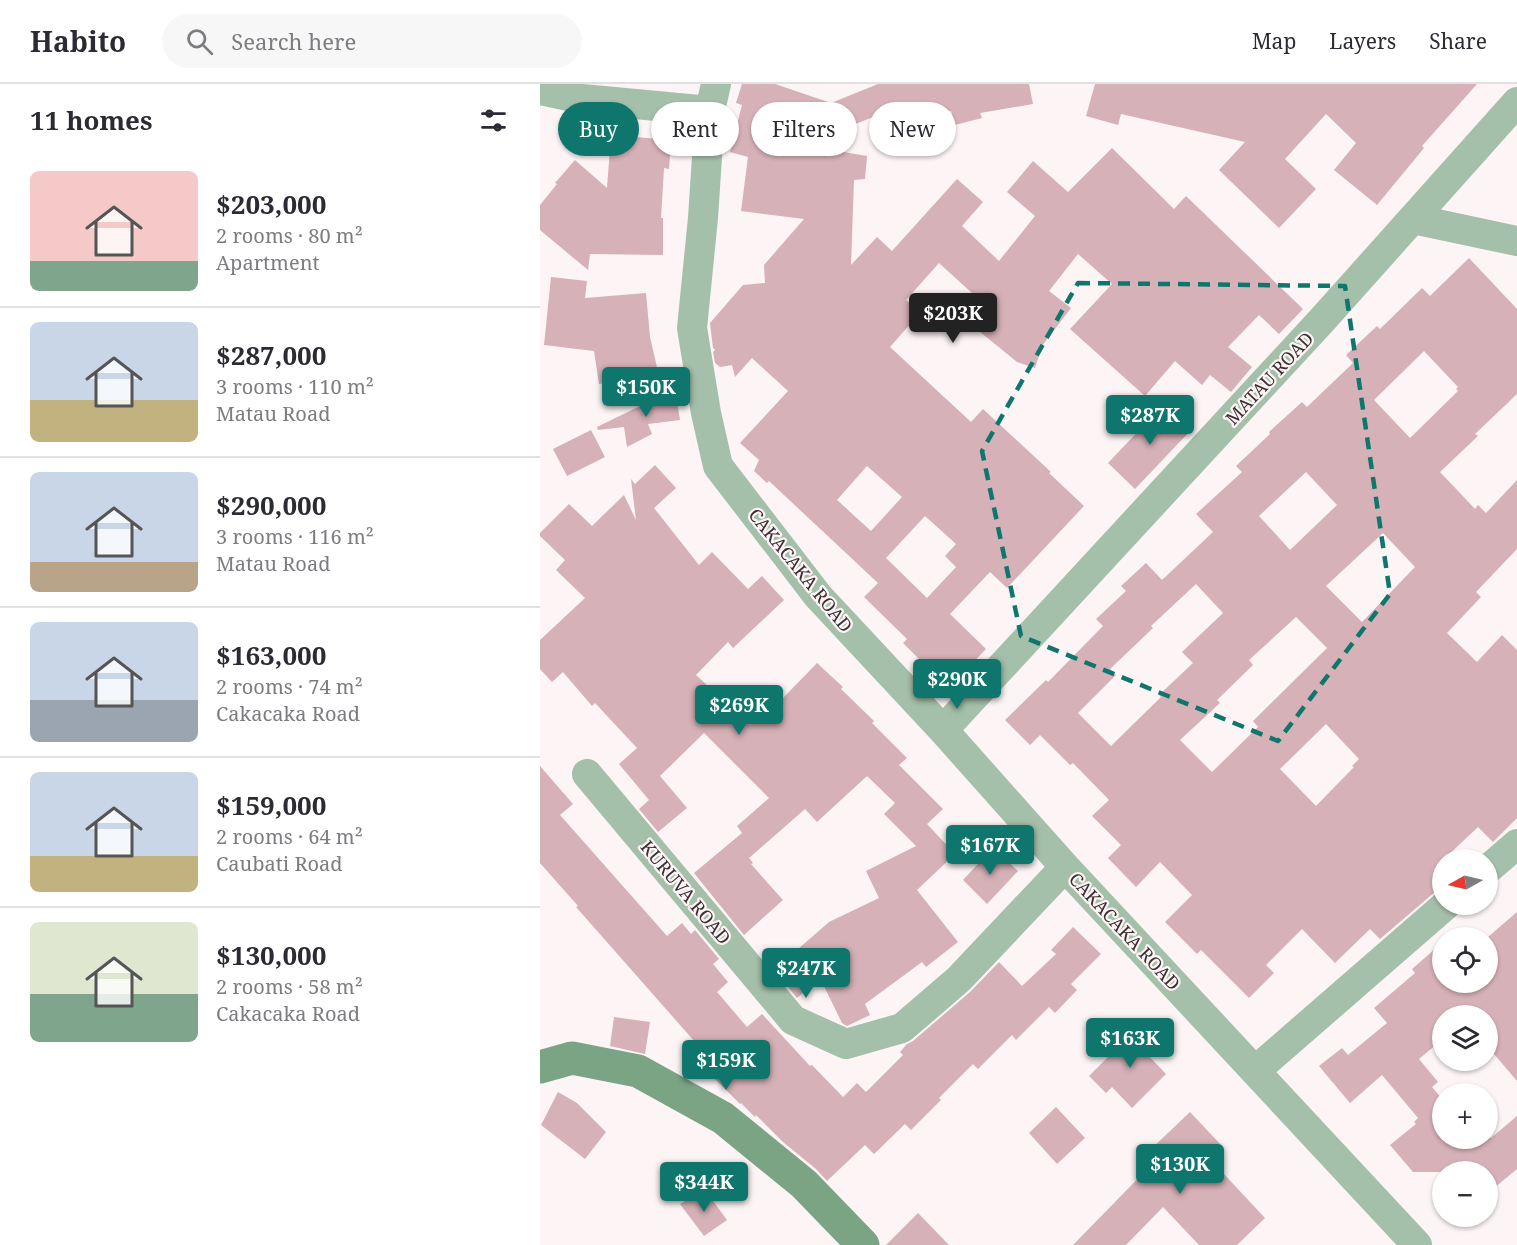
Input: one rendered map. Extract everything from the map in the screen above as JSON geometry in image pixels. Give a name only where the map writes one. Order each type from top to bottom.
[{"type":"street","points":[[540,90],[582,99],[713,98]]},
{"type":"street","name":"CAKACAKA ROAD","points":[[713,98],[692,328],[706,413],[718,466],[818,596],[943,730],[1065,867],[1417,1245]]},
{"type":"street","name":"MATAU ROAD","points":[[943,730],[1323,320],[1517,102]]},
{"type":"street","points":[[1413,219],[1517,241]]},
{"type":"street","name":"KURUVA ROAD","points":[[587,774],[793,1020],[846,1044],[902,1028],[958,979],[1065,867]]},
{"type":"street","points":[[1498,860],[1517,844]]},
{"type":"street","points":[[1256,1070],[1434,915]]},
{"type":"street","points":[[540,1067],[572,1058],[638,1071],[723,1118],[804,1184],[863,1245]]},
{"type":"highlighted area","points":[[1078,283],[1345,286],[1390,594],[1278,741],[1021,636],[982,451]]},
{"type":"building","points":[[742,84],[775,84],[828,102],[751,102],[751,156],[867,156],[865,179],[854,180],[851,265],[877,237],[892,251],[957,179],[983,202],[962,226],[999,261],[1035,216],[1007,192],[1033,161],[1068,192],[1112,148],[1174,209],[1186,196],[1303,309],[1279,334],[1259,315],[1228,347],[1252,367],[1231,392],[1210,375],[1202,385],[1175,361],[1145,396],[1070,329],[1112,284],[1078,254],[1049,291],[1071,308],[1042,346],[1035,368],[1017,362],[958,314],[973,294],[939,263],[906,300],[920,313],[890,347],[971,422],[983,409],[1084,506],[1007,588],[990,572],[950,614],[986,649],[962,674],[949,662],[935,675],[903,643],[907,639],[864,597],[878,583],[769,481],[767,483],[754,471],[759,460],[740,443],[788,391],[752,358],[735,377],[732,365],[720,367],[715,363],[710,323],[743,285],[765,283],[764,265],[804,219],[741,211],[748,157],[739,154],[739,117],[742,105],[736,102]],"holes":[[[867,466],[902,497],[871,531],[837,500]],[[925,516],[956,544],[945,556],[956,567],[927,598],[886,558]]]},
{"type":"building","points":[[878,84],[1029,84],[1033,104],[980,113],[982,118],[956,125],[956,102],[869,102],[869,119],[857,123],[857,102],[833,102]]},
{"type":"building","points":[[1095,84],[1477,84],[1422,146],[1424,148],[1377,205],[1334,170],[1356,143],[1326,114],[1285,159],[1316,189],[1279,228],[1219,170],[1245,142],[1121,114],[1118,125],[1086,116]]},
{"type":"building","points":[[639,137],[651,138],[651,156],[670,156],[669,169],[664,168],[661,218],[663,218],[663,255],[590,254],[588,270],[540,230],[540,205],[575,160],[607,188],[609,156],[639,156]]},
{"type":"building","points":[[1469,258],[1517,309],[1517,394],[1440,472],[1475,509],[1478,505],[1486,513],[1517,480],[1517,549],[1476,592],[1481,597],[1447,633],[1477,662],[1502,635],[1517,650],[1517,818],[1493,842],[1478,827],[1455,849],[1432,849],[1432,894],[1380,939],[1370,929],[1335,963],[1302,929],[1266,965],[1274,973],[1249,998],[1201,950],[1197,954],[1165,922],[1192,895],[1160,862],[1136,887],[1108,858],[1121,845],[1092,816],[1109,800],[1073,763],[1070,765],[1040,735],[1030,745],[1005,720],[1046,680],[1048,682],[1103,626],[1096,619],[1126,591],[1121,586],[1146,563],[1162,580],[1213,532],[1196,514],[1242,472],[1236,466],[1302,402],[1307,407],[1353,363],[1346,355],[1377,326],[1380,329],[1422,288],[1430,296]],"holes":[[[1424,351],[1458,387],[1456,389],[1458,391],[1410,438],[1374,400]],[[1306,472],[1337,505],[1290,550],[1259,516]],[[1383,533],[1415,567],[1362,622],[1326,586]],[[1196,584],[1223,613],[1182,652],[1193,663],[1111,746],[1078,713],[1116,675],[1110,669]],[[1296,617],[1327,648],[1253,721],[1258,727],[1212,772],[1180,740],[1220,703],[1217,700],[1253,665],[1249,660]],[[1326,724],[1359,759],[1316,806],[1280,769]]]},
{"type":"building","points":[[551,277],[587,281],[585,298],[646,293],[650,337],[659,376],[599,384],[594,351],[544,345]]},
{"type":"building","points":[[675,389],[680,420],[648,424],[652,434],[627,447],[624,427],[598,430],[597,427]]},
{"type":"building","points":[[1164,404],[1191,430],[1135,489],[1108,463]]},
{"type":"building","points":[[591,430],[605,457],[567,476],[553,449]]},
{"type":"building","points":[[655,465],[676,488],[654,508],[699,565],[712,552],[748,589],[762,576],[784,600],[733,648],[728,642],[696,675],[750,725],[779,694],[783,698],[817,663],[843,687],[841,689],[907,758],[899,765],[943,809],[927,824],[955,854],[917,890],[958,942],[926,967],[922,962],[865,1004],[870,1015],[847,1026],[842,1023],[820,978],[797,998],[774,970],[829,922],[879,898],[866,871],[916,846],[884,814],[895,803],[867,776],[817,822],[805,809],[749,858],[753,863],[751,864],[783,900],[744,935],[694,873],[742,833],[737,826],[769,798],[704,733],[660,776],[687,808],[658,832],[639,809],[649,800],[619,764],[637,748],[595,703],[592,706],[563,672],[552,682],[540,669],[540,640],[585,598],[556,570],[565,560],[540,536],[540,533],[569,504],[592,526],[624,495],[636,520],[631,479],[635,484]]},
{"type":"building","points":[[540,766],[573,804],[560,815],[667,936],[682,923],[691,934],[695,930],[719,959],[713,964],[728,982],[717,992],[747,1027],[762,1014],[810,1066],[812,1065],[843,1097],[857,1083],[866,1092],[903,1055],[900,1052],[907,1044],[970,992],[999,962],[1022,986],[1056,954],[1051,950],[1073,927],[1101,954],[1071,984],[1077,990],[1055,1013],[1049,1007],[1016,1040],[1012,1035],[978,1069],[973,1064],[911,1130],[905,1124],[874,1154],[865,1145],[827,1181],[756,1115],[755,1117],[740,1104],[704,1068],[708,1064],[692,1045],[695,1042],[540,863]]},
{"type":"building","points":[[993,848],[1018,871],[987,904],[963,880]]},
{"type":"building","points":[[1517,912],[1517,1081],[1498,1059],[1498,1005],[1432,1005],[1432,1048],[1419,1059],[1438,1082],[1432,1083],[1432,1149],[1498,1149],[1498,1132],[1517,1116],[1517,1169],[1498,1185],[1498,1161],[1432,1161],[1432,1172],[1413,1172],[1390,1145],[1416,1124],[1414,1122],[1418,1118],[1382,1075],[1350,1103],[1319,1066],[1342,1048],[1348,1055],[1387,1023],[1374,1008],[1415,973],[1412,969],[1432,952],[1432,993],[1498,993],[1498,928]]},
{"type":"building","points":[[614,1017],[650,1022],[645,1054],[610,1046]]},
{"type":"building","points":[[1139,1026],[1155,1043],[1146,1053],[1166,1074],[1132,1108],[1112,1087],[1106,1093],[1089,1076]]},
{"type":"building","points":[[558,1092],[577,1103],[606,1132],[585,1159],[541,1125]]},
{"type":"building","points":[[1056,1107],[1085,1138],[1057,1164],[1029,1133]]},
{"type":"building","points":[[1190,1112],[1222,1146],[1209,1158],[1265,1218],[1237,1245],[1199,1245],[1163,1207],[1126,1245],[1073,1245],[1157,1159],[1149,1151]]},
{"type":"building","points":[[705,1190],[727,1220],[704,1236],[680,1204]]},
{"type":"building","points":[[918,1213],[949,1245],[886,1245]]}]
